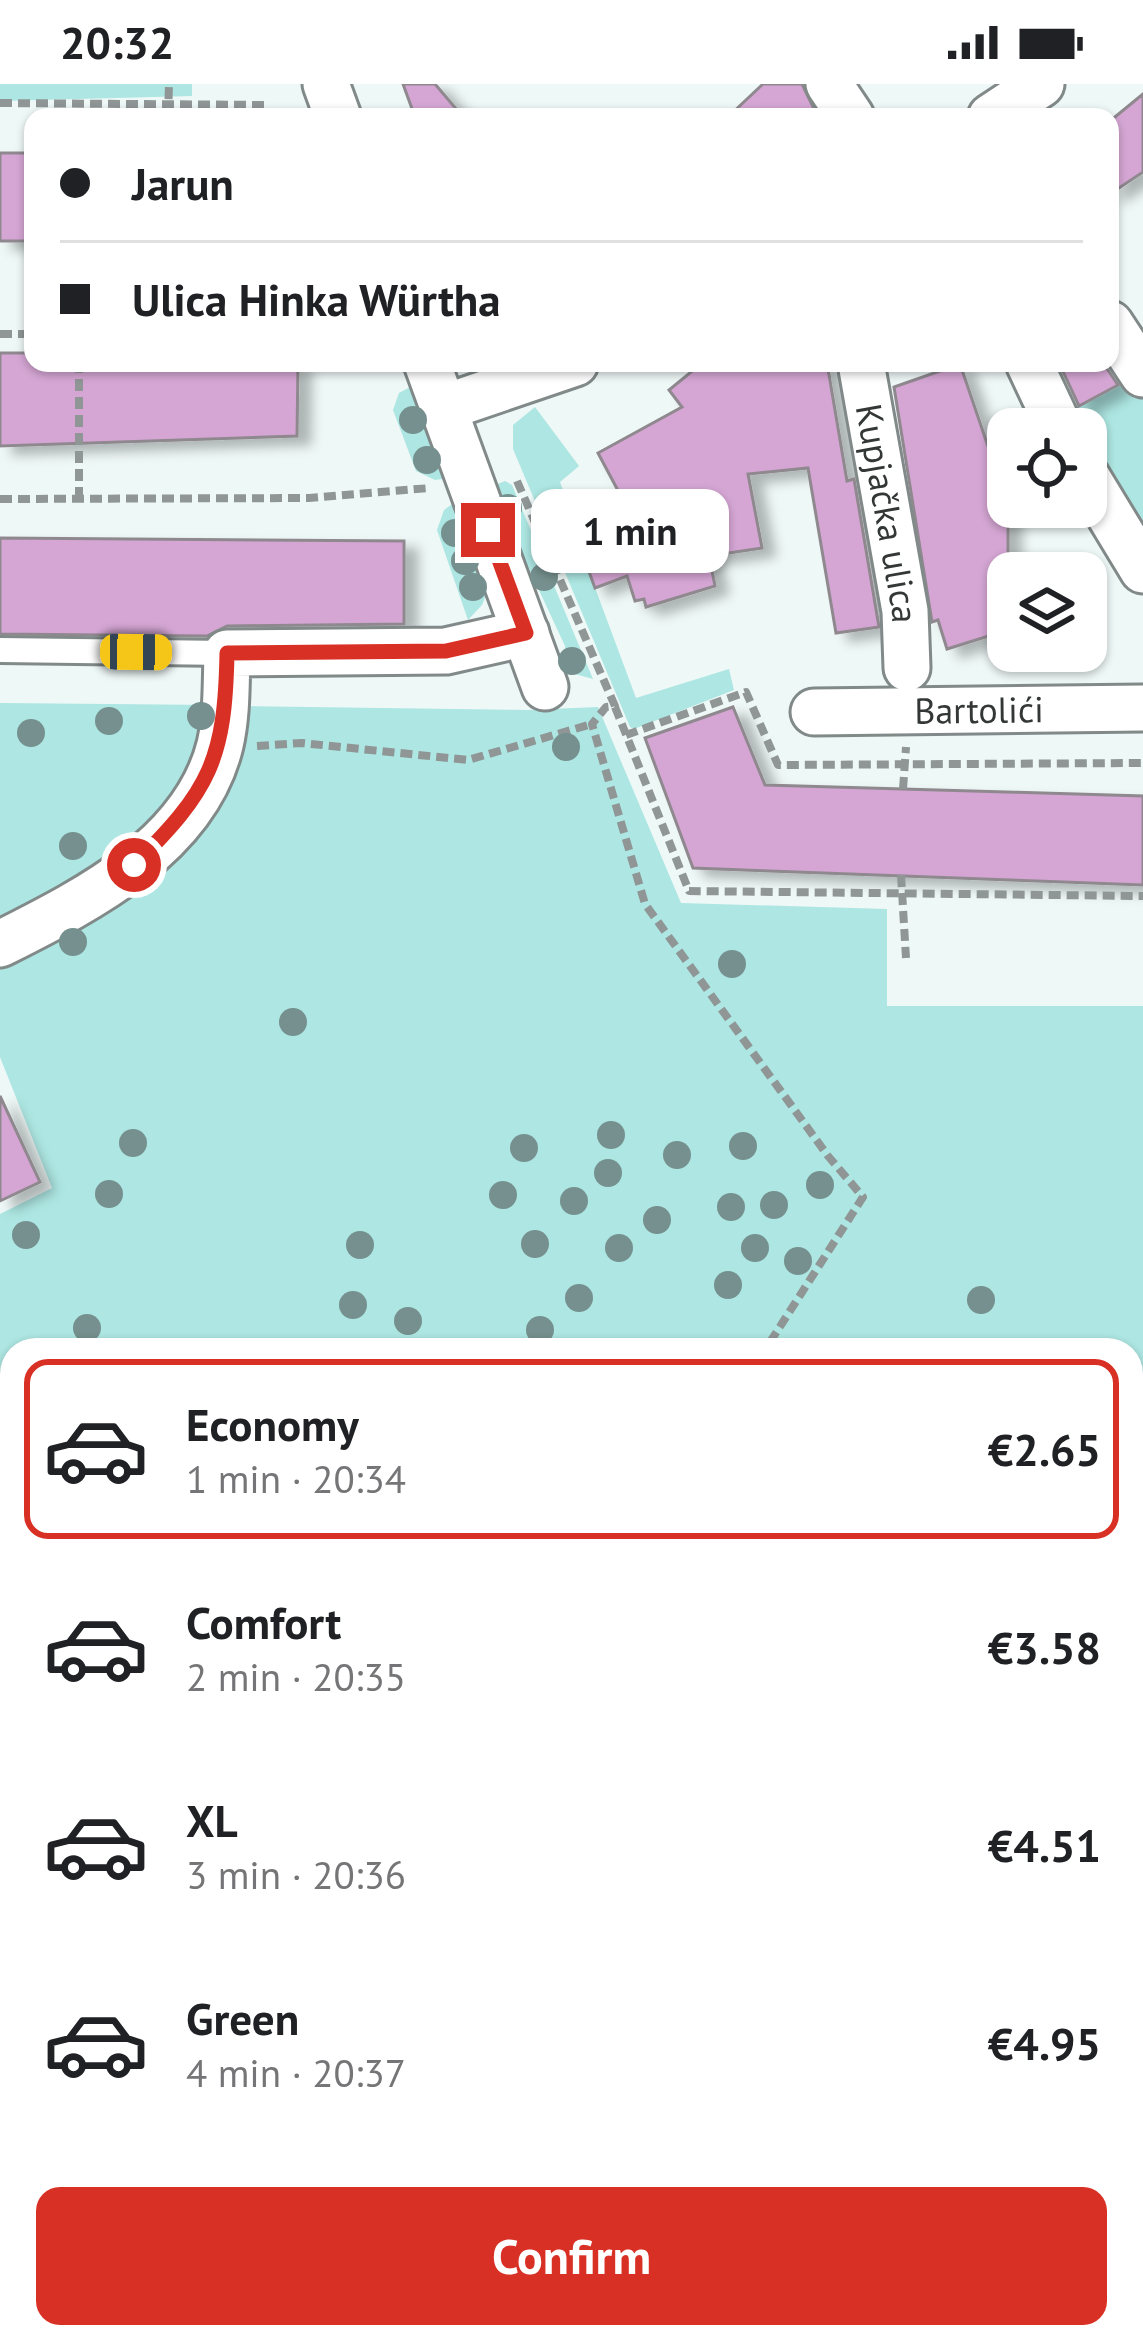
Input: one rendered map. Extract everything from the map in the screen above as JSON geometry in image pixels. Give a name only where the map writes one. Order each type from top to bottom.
[{"type":"street","points":[[1005,108],[1041,84]]},
{"type":"street","points":[[1119,338],[1143,374]]},
{"type":"street","points":[[430,372],[545,687]]},
{"type":"street","points":[[443,408],[549,372]]},
{"type":"street","name":"Kupjačka ulica","points":[[863,372],[905,611],[907,668]]},
{"type":"street","points":[[1033,372],[1050,408]]},
{"type":"street","points":[[1107,511],[1143,570]]},
{"type":"street","points":[[0,944],[91,897],[134,865],[175,825],[207,782],[219,748],[226,712],[227,653],[446,651],[526,633]]},
{"type":"street","name":"Bartolići","points":[[814,712],[1143,708]]},
{"type":"lane","points":[[0,650],[227,653]]},
{"type":"path","points":[[169,84],[169,108]]},
{"type":"path","points":[[0,103],[266,105]]},
{"type":"path","points":[[79,372],[79,499]]},
{"type":"path","points":[[512,469],[615,706],[688,891],[1143,896]]},
{"type":"path","points":[[0,499],[309,498],[406,490]]},
{"type":"path","points":[[219,748],[302,743],[468,760],[592,724],[606,707],[615,706]]},
{"type":"path","points":[[592,724],[645,904],[827,1156],[863,1197],[773,1338]]},
{"type":"path","points":[[902,875],[906,958]]},
{"type":"shaded area","points":[[0,84],[192,84],[192,96],[0,101]]},
{"type":"shaded area","points":[[1130,379],[1143,393],[1143,545],[1107,486],[1107,408],[1075,408]]},
{"type":"shaded area","points":[[416,384],[449,478],[435,480],[416,471],[393,410],[399,393]]},
{"type":"shaded area","points":[[535,407],[579,466],[560,482],[562,499],[636,698],[729,669],[734,690],[630,727],[513,449],[513,425]]},
{"type":"shaded area","points":[[505,481],[512,485],[593,679],[564,671],[565,646],[491,487]]},
{"type":"shaded area","points":[[458,500],[488,590],[468,620],[437,530],[444,510]]},
{"type":"shaded area","points":[[0,703],[215,705],[199,765],[140,843],[0,933]]},
{"type":"shaded area","points":[[242,706],[598,707],[681,903],[887,909],[887,1006],[1143,1006],[1143,1338],[0,1338],[0,1214],[52,1188],[0,1057],[0,962],[96,906]]},
{"type":"building","points":[[403,84],[435,84],[455,108],[412,108]]},
{"type":"building","points":[[763,84],[802,84],[814,108],[738,108]]},
{"type":"building","points":[[1143,94],[1143,172],[1119,188],[1119,114]]},
{"type":"building","points":[[0,153],[24,153],[24,241],[0,241]]},
{"type":"building","points":[[0,353],[24,353],[24,372],[298,372],[297,436],[0,446]]},
{"type":"building","points":[[691,372],[829,372],[847,481],[854,479],[879,627],[836,633],[808,468],[748,474],[762,548],[709,556],[715,586],[646,607],[644,599],[635,601],[627,576],[595,588],[576,536],[630,513],[598,453],[682,407],[669,390]]},
{"type":"building","points":[[937,372],[963,372],[987,443],[987,528],[1008,528],[1008,552],[987,552],[987,637],[947,649],[938,620],[932,622],[894,387]]},
{"type":"building","points":[[1063,372],[1109,372],[1118,385],[1079,406]]},
{"type":"building","points":[[0,538],[404,541],[404,624],[227,626],[207,636],[0,634]]},
{"type":"building","points":[[733,707],[765,785],[1143,796],[1143,885],[693,868],[645,738]]},
{"type":"building","points":[[0,1096],[40,1182],[0,1201]]},
{"type":"route","points":[[134,865],[175,825],[207,782],[226,712],[227,653],[446,651],[526,633],[488,530]]}]
